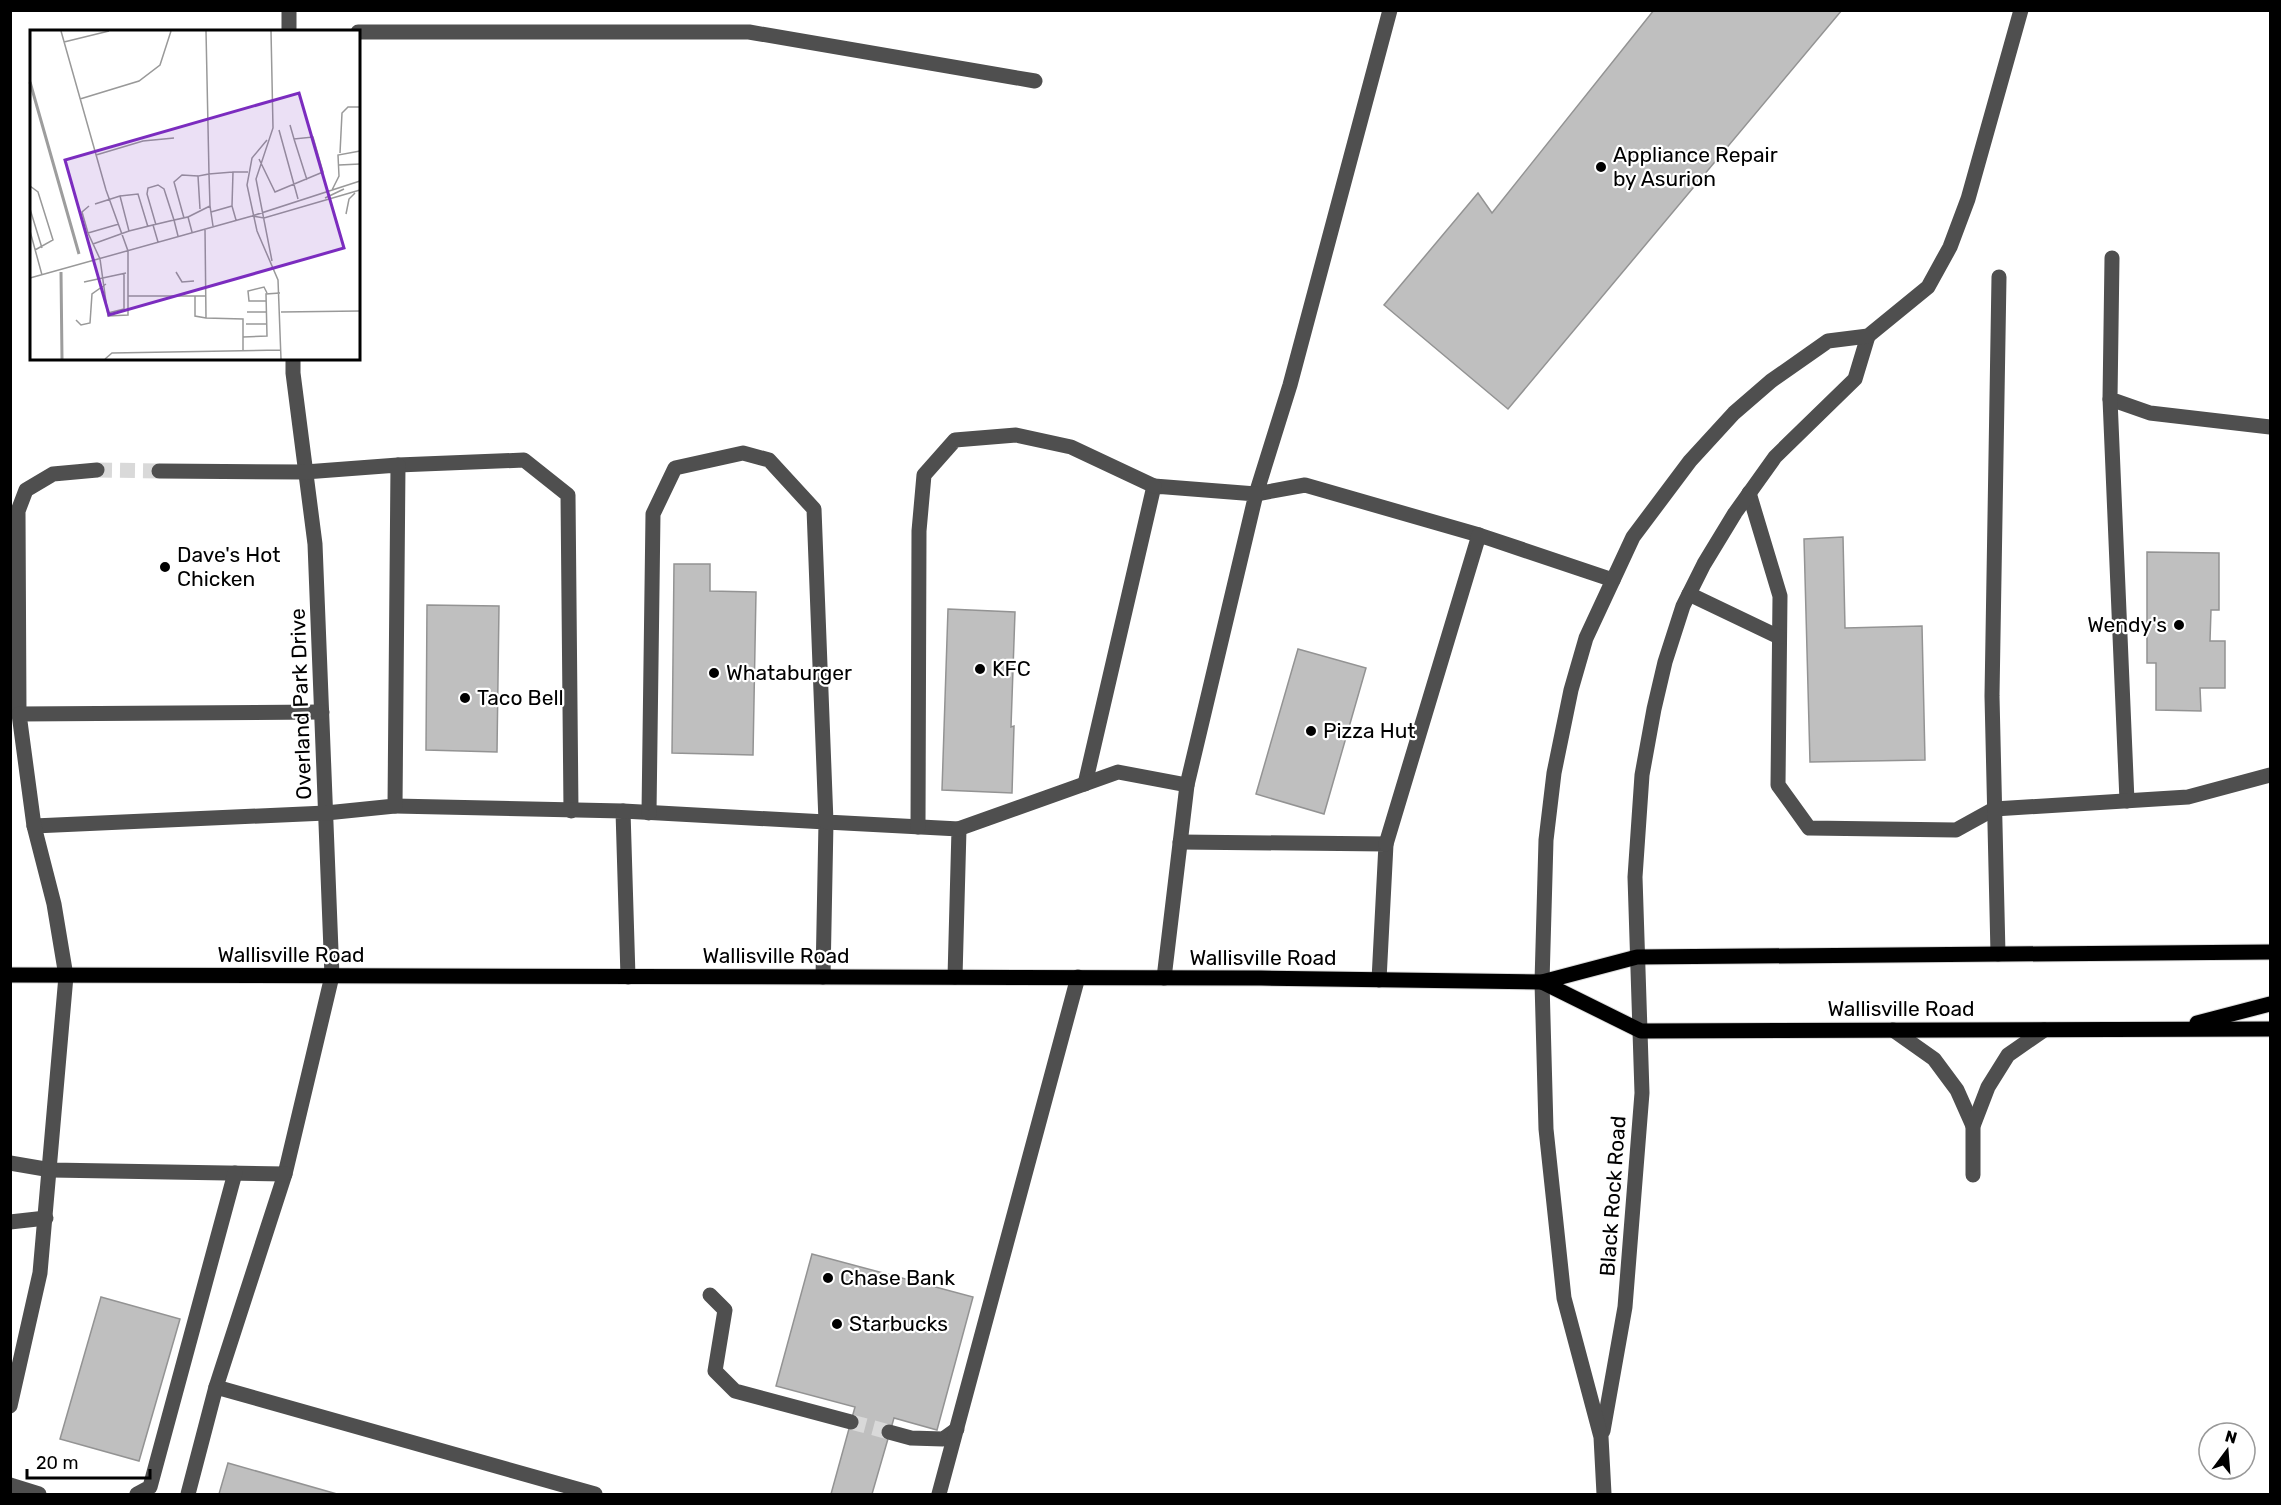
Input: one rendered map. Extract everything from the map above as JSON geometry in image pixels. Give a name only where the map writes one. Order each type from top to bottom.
[{"type":"main road","name":"Wallisville Road","points":[[10,975],[1078,977],[1542,982],[1637,957],[2271,952]]},
{"type":"main road","name":"Wallisville Road","points":[[1542,982],[1641,1031],[2271,1029]]},
{"type":"main road","points":[[2174,1029],[2271,1004]]},
{"type":"street","points":[[289,10],[289,30]]},
{"type":"street","points":[[1164,978],[1187,785],[1256,494],[1290,385],[1390,10]]},
{"type":"street","points":[[1868,336],[1928,287],[1950,247],[1968,199],[2021,10]]},
{"type":"street","points":[[360,32],[749,32],[1035,81]]},
{"type":"street","points":[[2112,258],[2110,399],[2127,801]]},
{"type":"street","points":[[1998,954],[1992,696],[1999,278]]},
{"type":"street","name":"Black Rock Road","points":[[1601,1437],[1625,1307],[1642,1093],[1635,877],[1642,775],[1665,662],[1683,606],[1704,564],[1774,457],[1855,379],[1868,336],[1828,341],[1771,381],[1734,414],[1690,461],[1633,537],[1586,638],[1571,690],[1554,773],[1546,840],[1542,982],[1546,1130],[1564,1298],[1601,1437],[1604,1494]]},
{"type":"street","name":"Overland Park Drive","points":[[188,1494],[216,1387],[285,1174],[332,976],[315,544],[292,360]]},
{"type":"street","points":[[2110,399],[2150,413],[2271,427]]},
{"type":"street","points":[[918,827],[919,531],[924,475],[956,440],[1016,435],[1071,447],[1154,486],[1256,494],[1305,485],[1479,535],[1613,580]]},
{"type":"street","points":[[648,813],[653,514],[675,468],[742,453],[770,460],[814,510],[826,822],[823,977]]},
{"type":"street","points":[[159,471],[306,472],[398,465],[524,460],[568,495],[571,811]]},
{"type":"street","points":[[395,807],[398,465]]},
{"type":"street","points":[[10,1406],[40,1273],[51,1170],[66,976],[54,904],[34,826],[19,714],[18,511],[26,490],[53,474],[97,470]]},
{"type":"street","points":[[1085,783],[1154,486]]},
{"type":"street","points":[[1749,493],[1780,596],[1778,785],[1809,828],[1956,830],[1994,809],[2188,797],[2271,775]]},
{"type":"street","points":[[1379,980],[1386,844],[1479,535]]},
{"type":"street","points":[[1689,594],[1779,637]]},
{"type":"street","points":[[19,714],[322,712]]},
{"type":"street","points":[[34,826],[326,813],[395,807],[623,811],[958,829],[1118,772],[1187,785]]},
{"type":"street","points":[[623,811],[627,977]]},
{"type":"street","points":[[955,977],[958,829]]},
{"type":"street","points":[[1180,842],[1386,844]]},
{"type":"street","points":[[939,1494],[1078,977]]},
{"type":"street","points":[[1893,1030],[1934,1059],[1957,1090],[1973,1126]]},
{"type":"street","points":[[1973,1175],[1973,1126],[1988,1087],[2008,1055],[2044,1030]]},
{"type":"street","points":[[10,1163],[51,1170],[285,1174]]},
{"type":"street","points":[[137,1494],[150,1487],[235,1173]]},
{"type":"street","points":[[10,1222],[45,1218]]},
{"type":"street","points":[[710,1296],[725,1310],[716,1353],[715,1371],[735,1391],[851,1422]]},
{"type":"street","points":[[216,1387],[595,1494]]},
{"type":"street","points":[[889,1432],[911,1438],[943,1439],[957,1429]]},
{"type":"street","points":[[10,1485],[39,1494]]},
{"type":"building","points":[[1654,10],[1842,10],[1508,409],[1384,305],[1478,193],[1492,213]]},
{"type":"building","points":[[1843,537],[1845,628],[1922,626],[1925,760],[1810,762],[1804,539]]},
{"type":"building","name":"Wendy's","points":[[2147,552],[2219,553],[2219,610],[2211,610],[2210,641],[2225,641],[2225,688],[2200,688],[2201,711],[2156,710],[2156,663],[2147,663]]},
{"type":"building","name":"Whataburger","points":[[674,564],[710,564],[710,591],[756,592],[753,755],[672,753]]},
{"type":"building","points":[[427,605],[499,606],[497,752],[426,750]]},
{"type":"building","name":"KFC","points":[[948,609],[1015,612],[1011,727],[1014,726],[1012,793],[942,790]]},
{"type":"building","name":"Pizza Hut","points":[[1298,649],[1366,668],[1324,814],[1256,794]]},
{"type":"building","points":[[812,1254],[973,1297],[937,1430],[894,1418],[872,1494],[831,1494],[855,1407],[776,1386]]},
{"type":"building","points":[[101,1297],[180,1319],[139,1461],[60,1439]]},
{"type":"building","points":[[228,1463],[337,1494],[219,1494]]},
{"type":"tunnel","points":[[97,470],[159,471]]},
{"type":"tunnel","points":[[851,1422],[889,1432]]},
{"type":"place","name":"Appliance Repair by Asurion","points":[[1601,167]]},
{"type":"place","name":"Dave's Hot Chicken","points":[[165,567]]},
{"type":"place","name":"Wendy's","points":[[2179,625]]},
{"type":"place","name":"KFC","points":[[980,669]]},
{"type":"place","name":"Whataburger","points":[[714,673]]},
{"type":"place","name":"Taco Bell","points":[[465,698]]},
{"type":"place","name":"Pizza Hut","points":[[1311,731]]},
{"type":"place","name":"Chase Bank","points":[[828,1278]]},
{"type":"place","name":"Starbucks","points":[[837,1324]]}]
